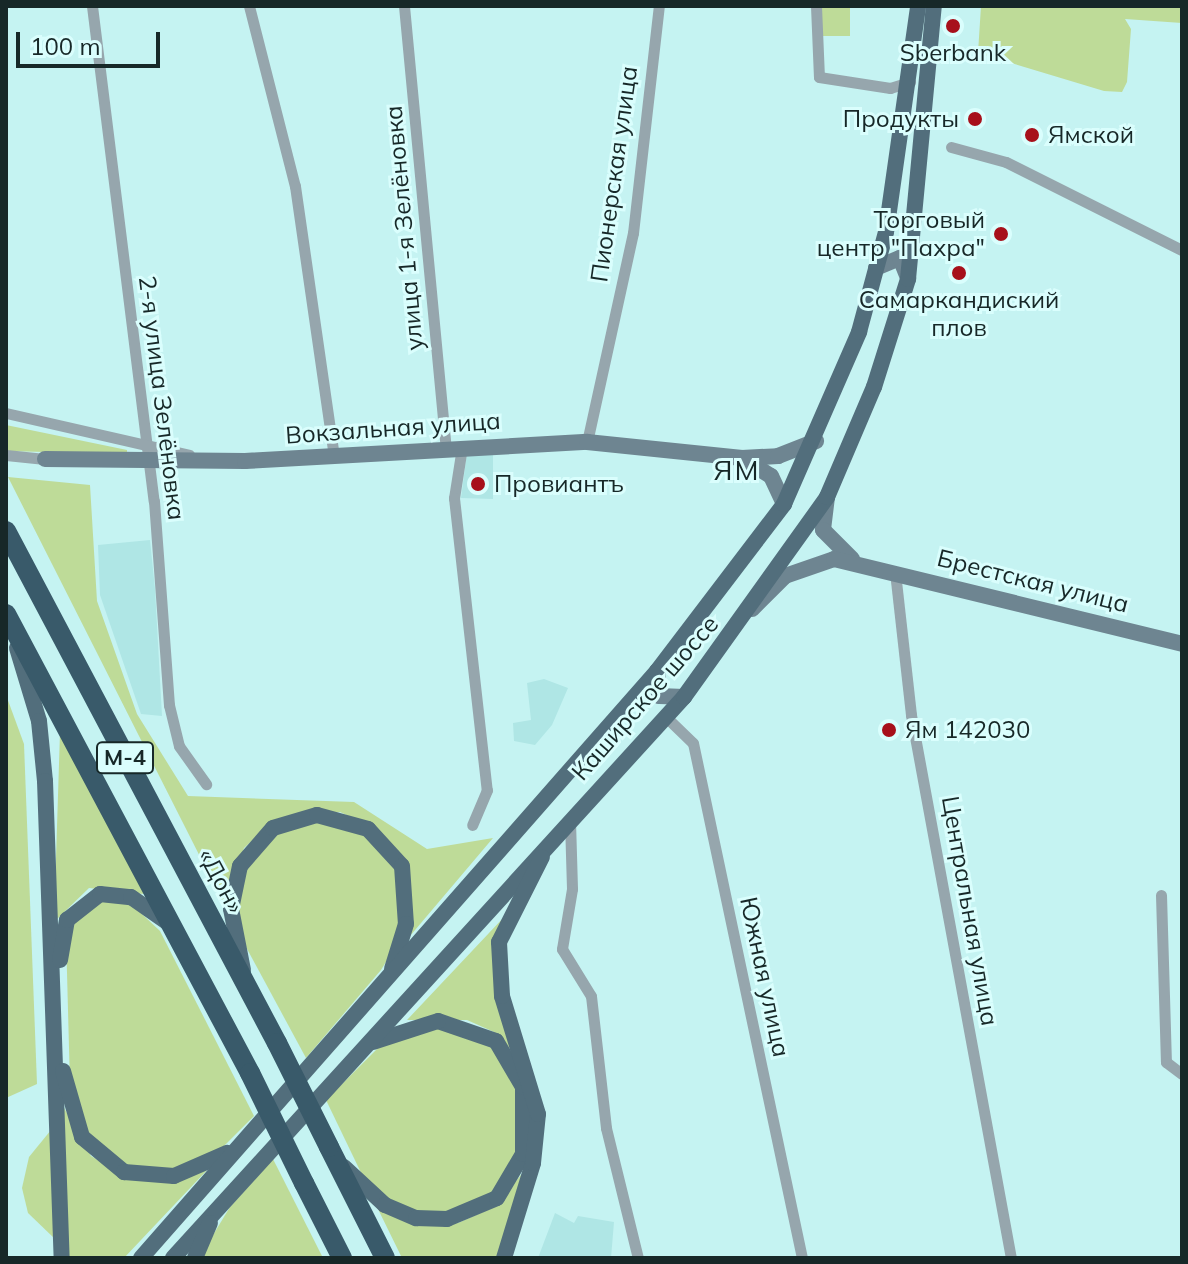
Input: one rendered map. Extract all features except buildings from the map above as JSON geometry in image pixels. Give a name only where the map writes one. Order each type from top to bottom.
[{"type":"highway","name":"«Дон»","points":[[6,531],[247,983],[385,1258]]},
{"type":"highway","name":"М-4","points":[[6,615],[175,928],[342,1258]]},
{"type":"main road","name":"Каширское шоссе","points":[[141,1258],[657,671],[784,504],[816,441],[876,268],[910,82],[918,6]]},
{"type":"main road","name":"Каширское шоссе","points":[[173,1258],[564,824],[684,697],[751,611],[827,497],[908,279],[934,6]]},
{"type":"main road","points":[[6,615],[39,721],[45,781],[62,1258]]},
{"type":"main road","points":[[247,983],[231,909],[240,866],[273,828],[317,815],[368,829],[402,866],[406,924],[390,976]]},
{"type":"main road","points":[[504,1258],[533,1163],[538,1114],[502,996],[499,942],[564,824]]},
{"type":"main road","points":[[175,928],[145,903],[116,893],[85,900],[67,920],[61,1000],[72,1114],[99,1155],[140,1177],[188,1172],[239,1147]]},
{"type":"main road","points":[[332,1152],[385,1205],[430,1220],[461,1217],[497,1198],[523,1154],[523,1087],[496,1041],[438,1021],[364,1046]]},
{"type":"main road","points":[[195,1258],[216,1209]]},
{"type":"street","name":"2-я улица Зелёновка","points":[[92,6],[146,452],[169,705],[179,746],[206,784]]},
{"type":"street","points":[[249,6],[295,186],[334,455]]},
{"type":"street","name":"улица 1-я Зелёновка","points":[[404,6],[454,447],[454,498],[487,790],[472,825]]},
{"type":"street","name":"Пионерская улица","points":[[587,442],[633,233],[659,6]]},
{"type":"street","points":[[816,6],[819,77],[890,88],[910,82]]},
{"type":"street","points":[[951,147],[1006,162],[1182,250]]},
{"type":"street","points":[[876,268],[900,258],[908,279]]},
{"type":"street","points":[[6,413],[146,452]]},
{"type":"street","name":"Вокзальная улица","points":[[45,459],[146,452],[197,457],[334,455],[587,442],[742,458],[778,456],[816,441]]},
{"type":"street","points":[[6,455],[45,459]]},
{"type":"street","points":[[742,458],[771,476],[784,504]]},
{"type":"street","points":[[6,462],[45,459]]},
{"type":"street","name":"Брестская улица","points":[[827,497],[829,541],[872,567]]},
{"type":"street","name":"Брестская улица","points":[[751,611],[811,563],[872,567],[1182,644]]},
{"type":"street","name":"Центральная улица","points":[[895,572],[911,715],[1011,1258]]},
{"type":"street","points":[[657,671],[659,696],[684,697]]},
{"type":"street","name":"Южная улица","points":[[666,717],[693,743],[802,1258]]},
{"type":"street","points":[[564,824],[572,889],[562,949],[591,996],[606,1128],[638,1258]]},
{"type":"street","points":[[1161,895],[1166,1062],[1182,1074]]},
{"type":"shaded area","points":[[493,451],[493,499],[461,498],[467,453]]},
{"type":"shaded area","points":[[150,540],[162,716],[141,714],[100,595],[98,545]]},
{"type":"shaded area","points":[[544,679],[568,688],[552,725],[535,745],[514,741],[513,723],[531,720],[527,683]]},
{"type":"shaded area","points":[[555,1213],[574,1223],[578,1216],[614,1222],[611,1258],[538,1258]]},
{"type":"green space","points":[[820,6],[850,6],[850,36],[820,36]]},
{"type":"green space","points":[[981,6],[1182,6],[1182,23],[1125,19],[1131,29],[1127,82],[1122,92],[1104,91],[978,53]]},
{"type":"green space","points":[[6,425],[127,450],[127,454],[6,451]]},
{"type":"green space","points":[[8,477],[90,485],[97,601],[137,714],[188,796],[354,802],[427,849],[493,838],[410,936],[400,854],[377,829],[340,812],[271,823],[244,848],[225,906]]},
{"type":"green space","points":[[6,695],[24,744],[37,1084],[6,1098]]},
{"type":"green space","points":[[60,732],[144,894],[89,888],[54,922]]},
{"type":"green space","points":[[301,821],[346,823],[389,853],[403,892],[395,947],[381,970],[306,1058],[246,947],[236,914],[241,876],[264,841]]},
{"type":"green space","points":[[126,899],[160,931],[254,1116],[221,1149],[174,1171],[133,1170],[90,1139],[70,1085],[66,935],[92,901]]},
{"type":"green space","points":[[505,916],[495,940],[517,1056],[494,1032],[467,1020],[407,1020]]},
{"type":"green space","points":[[435,1026],[491,1043],[516,1078],[522,1137],[508,1178],[476,1206],[428,1215],[395,1205],[365,1181],[326,1100],[379,1047]]},
{"type":"green space","points":[[63,1106],[91,1156],[130,1180],[180,1181],[209,1168],[124,1258],[66,1258]]},
{"type":"green space","points":[[51,1130],[55,1239],[28,1213],[22,1188],[29,1157]]},
{"type":"green space","points":[[273,1159],[323,1258],[199,1258],[230,1207]]},
{"type":"green space","points":[[526,1169],[498,1258],[402,1258],[377,1207],[458,1223],[494,1207]]},
{"type":"place","name":"Sberbank","points":[[953,26]]},
{"type":"place","name":"Продукты","points":[[975,119]]},
{"type":"place","name":"Ямской","points":[[1032,135]]},
{"type":"place","name":"Торговый центр \"Пахра\"","points":[[1001,234]]},
{"type":"place","name":"Самаркандиский плов","points":[[959,273]]},
{"type":"place","name":"Провиантъ","points":[[478,484]]},
{"type":"place","name":"Ям 142030","points":[[889,730]]},
{"type":"district","name":"ЯМ","points":[[737,470]]}]
